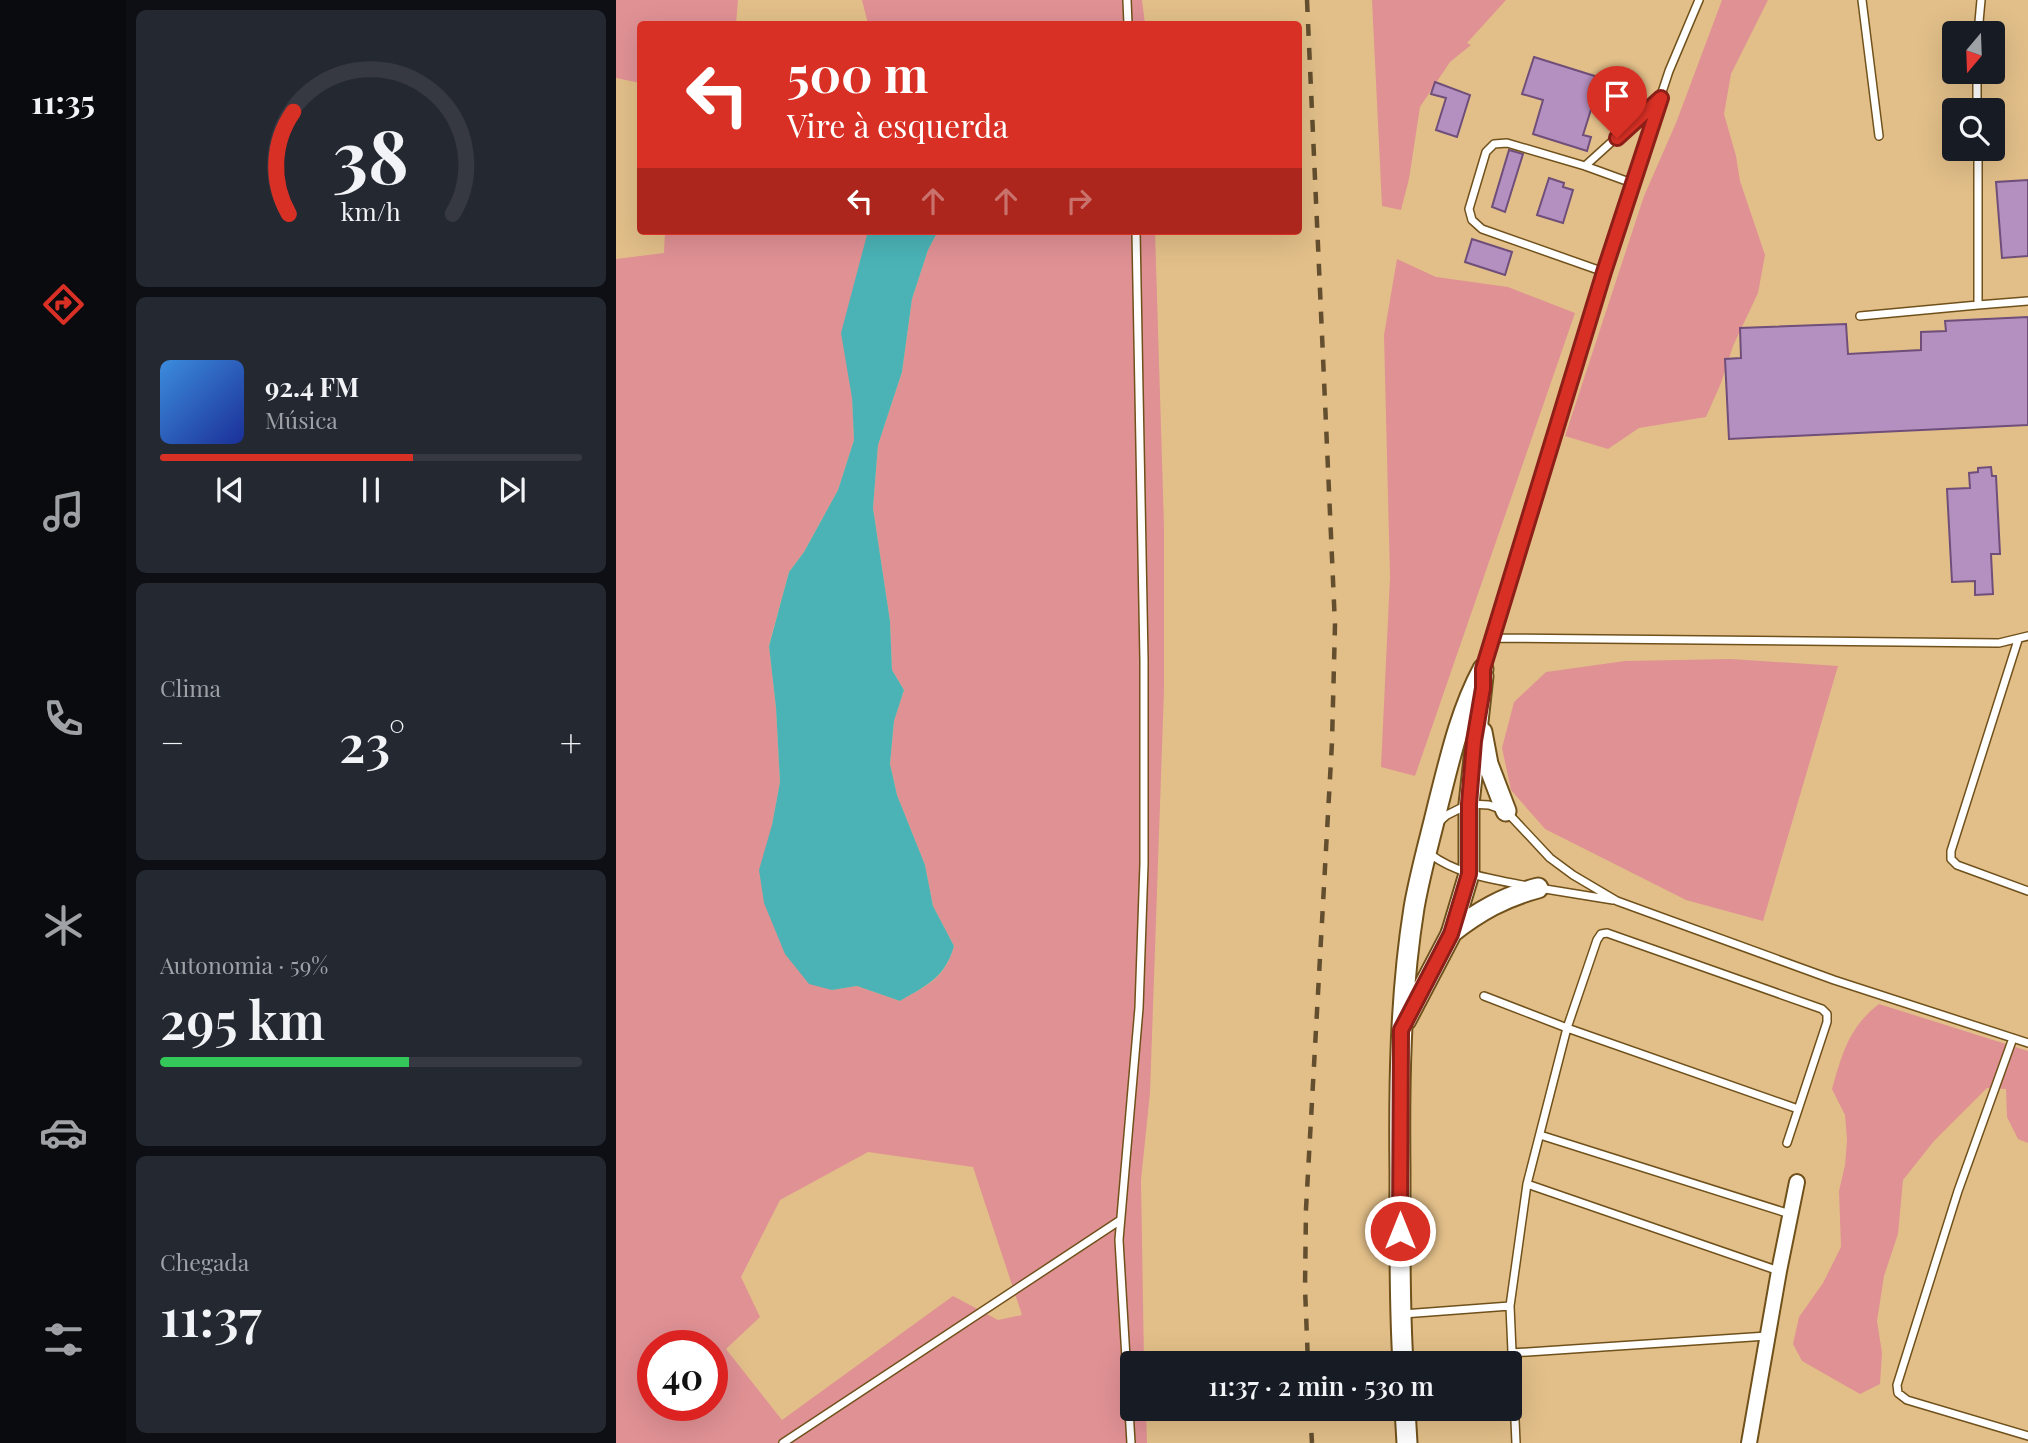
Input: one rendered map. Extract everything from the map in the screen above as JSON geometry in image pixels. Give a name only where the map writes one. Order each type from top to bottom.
[{"type":"street","points":[[1401,1030],[1451,934],[1469,874],[1469,804],[1483,669]]},
{"type":"street","points":[[1402,1351],[1400,1315],[1401,1030],[1409,941],[1425,850],[1462,715],[1483,669]]},
{"type":"street","points":[[1480,707],[1482,738],[1488,764],[1506,811]]},
{"type":"street","points":[[1451,934],[1495,903],[1538,888]]},
{"type":"street","points":[[1749,1443],[1797,1182]]},
{"type":"street","points":[[1406,1421],[1407,1443]]},
{"type":"lane","points":[[1127,0],[1128,21]]},
{"type":"lane","points":[[1483,669],[1632,183],[1699,0]]},
{"type":"lane","points":[[1862,0],[1879,136]]},
{"type":"lane","points":[[1979,21],[1981,0]]},
{"type":"lane","points":[[1585,166],[1661,98]]},
{"type":"lane","points":[[1604,272],[1482,229],[1472,220],[1469,209],[1486,152],[1494,144],[1507,143],[1632,183]]},
{"type":"lane","points":[[1978,161],[1978,305]]},
{"type":"lane","points":[[1130,1443],[1119,1268],[1119,1220],[1136,1049],[1144,884],[1144,660],[1136,235]]},
{"type":"lane","points":[[1860,316],[2028,301]]},
{"type":"lane","points":[[1492,638],[1999,643],[2028,636]]},
{"type":"lane","points":[[2018,640],[1951,859],[1957,865],[2028,891]]},
{"type":"lane","points":[[1433,827],[1447,815],[1469,804],[1489,805],[1506,811],[1550,858],[1617,901],[1834,980],[2028,1043]]},
{"type":"lane","points":[[1425,850],[1441,862],[1469,874],[1617,901]]},
{"type":"lane","points":[[1511,1351],[1510,1306],[1527,1184],[1567,1028],[1601,934],[1606,933],[1636,943],[1822,1009],[1827,1014],[1827,1022],[1787,1143]]},
{"type":"lane","points":[[1484,996],[1798,1109]]},
{"type":"lane","points":[[2013,1038],[1958,1191],[1897,1385],[1898,1393],[1907,1400],[2028,1436]]},
{"type":"lane","points":[[1540,1135],[1791,1214]]},
{"type":"lane","points":[[1527,1184],[1779,1271]]},
{"type":"lane","points":[[783,1443],[1119,1220]]},
{"type":"lane","points":[[1400,1315],[1510,1306]]},
{"type":"lane","points":[[1522,1352],[1767,1336]]},
{"type":"lane","points":[[1515,1421],[1516,1443]]},
{"type":"shaded area","points":[[616,0],[738,0],[736,21],[637,21],[637,82],[616,78]]},
{"type":"shaded area","points":[[862,0],[1142,0],[1145,21],[867,21]]},
{"type":"shaded area","points":[[1372,0],[1506,0],[1467,43],[1471,45],[1450,62],[1420,107],[1409,179],[1401,210],[1382,206]]},
{"type":"shaded area","points":[[1722,0],[1768,0],[1731,74],[1724,114],[1740,181],[1765,255],[1758,293],[1733,346],[1706,417],[1639,428],[1608,449],[1565,436],[1644,196],[1676,123]]},
{"type":"shaded area","points":[[665,235],[867,235],[861,264],[852,398],[854,440],[838,490],[804,552],[789,572],[769,645],[780,782],[772,825],[832,990],[857,986],[900,1001],[940,974],[954,946],[933,906],[925,865],[897,795],[890,764],[894,721],[904,690],[892,670],[890,621],[873,508],[878,445],[902,372],[912,299],[928,250],[936,235],[1155,235],[1164,526],[1164,690],[1150,1093],[1141,1180],[1144,1351],[1120,1351],[1120,1421],[1146,1421],[1147,1443],[616,1443],[616,259],[664,253]],"holes":[[[868,1152],[973,1167],[1022,1315],[998,1320],[953,1296],[782,1420],[728,1352],[728,1421],[637,1421],[637,1330],[728,1330],[728,1347],[760,1317],[741,1277],[780,1200]]]},
{"type":"shaded area","points":[[1397,259],[1436,277],[1508,287],[1575,313],[1415,776],[1381,767],[1390,577],[1384,335]]},
{"type":"shaded area","points":[[1731,659],[1838,666],[1763,921],[1686,900],[1545,829],[1511,790],[1502,748],[1514,702],[1546,672],[1625,661]]},
{"type":"shaded area","points":[[1879,1004],[2028,1051],[2028,1143],[2018,1139],[2007,1117],[2006,1089],[1987,1088],[1934,1141],[1903,1180],[1898,1234],[1884,1276],[1877,1321],[1882,1353],[1880,1384],[1860,1394],[1802,1361],[1793,1344],[1799,1317],[1823,1283],[1841,1247],[1839,1191],[1847,1140],[1845,1115],[1832,1089],[1848,1042],[1860,1022]]},
{"type":"water","points":[[867,235],[936,235],[928,250],[912,299],[902,372],[878,445],[873,508],[890,621],[892,670],[904,690],[894,721],[890,764],[897,795],[925,865],[933,906],[954,946],[946,966],[934,980],[900,1001],[857,986],[832,990],[809,984],[785,954],[764,903],[759,870],[772,825],[780,782],[769,646],[789,572],[804,552],[838,490],[854,440],[852,398],[841,333]]},
{"type":"building","points":[[1534,57],[1601,78],[1583,135],[1591,137],[1587,151],[1533,134],[1543,100],[1522,94]]},
{"type":"building","points":[[1435,82],[1470,95],[1457,137],[1436,130],[1446,98],[1431,94]]},
{"type":"building","points":[[1509,150],[1523,154],[1505,212],[1492,207]]},
{"type":"building","points":[[1549,178],[1564,183],[1563,187],[1573,190],[1563,223],[1537,215]]},
{"type":"building","points":[[2028,180],[2028,256],[2002,258],[1996,182]]},
{"type":"building","points":[[1472,239],[1512,252],[1505,275],[1465,262]]},
{"type":"building","points":[[2028,317],[2028,425],[1729,439],[1725,359],[1741,358],[1740,328],[1846,324],[1848,354],[1921,350],[1921,332],[1946,331],[1945,321]]},
{"type":"building","points":[[1991,467],[1992,476],[1996,476],[2000,554],[1991,554],[1993,594],[1975,595],[1975,581],[1952,582],[1947,489],[1970,488],[1969,473],[1978,472],[1978,468]]},
{"type":"railway","points":[[1307,0],[1335,625],[1332,742],[1306,1209],[1308,1351]]},
{"type":"railway","points":[[1311,1421],[1312,1443]]},
{"type":"route","points":[[1400,1231],[1401,1030],[1451,934],[1469,874],[1472,760],[1483,688],[1483,669],[1604,272],[1661,98],[1617,138]]}]
